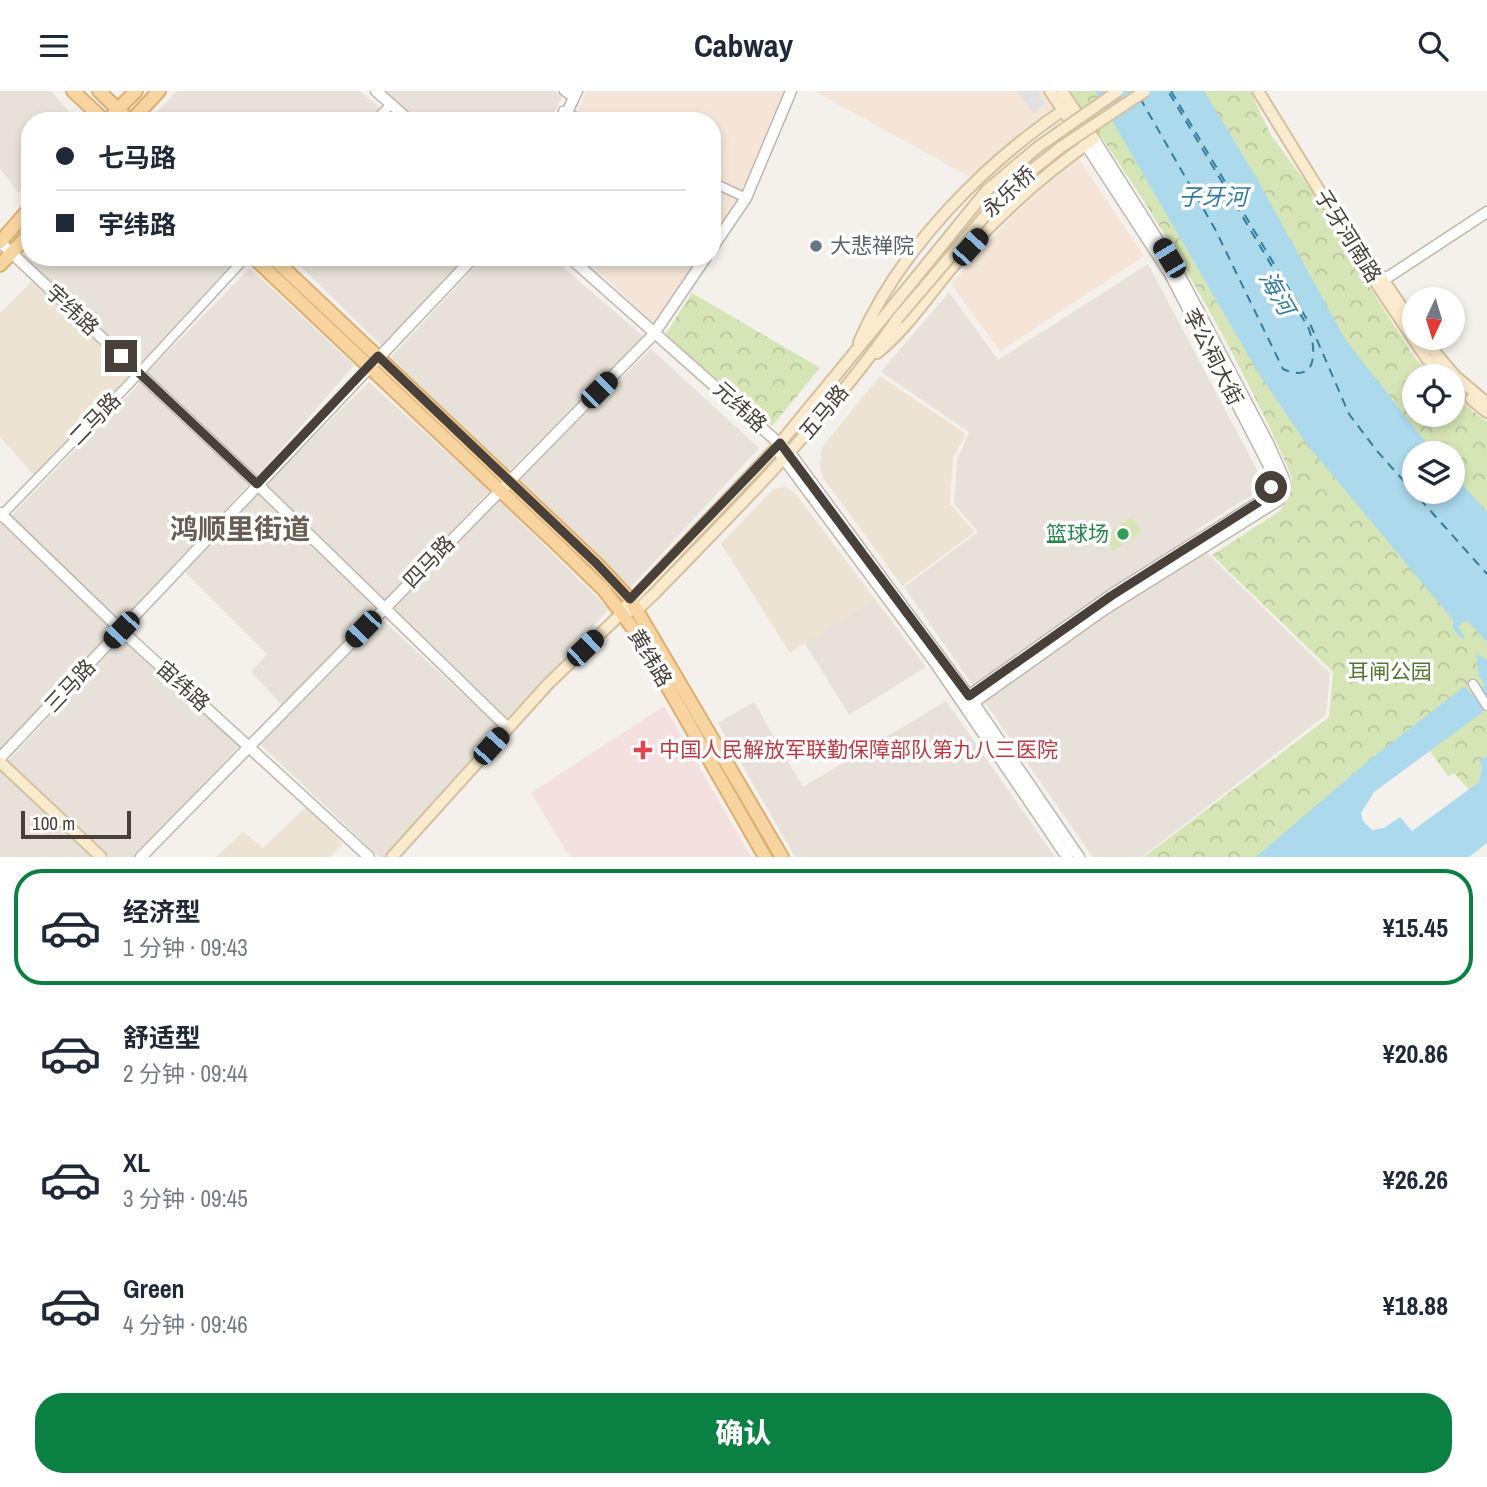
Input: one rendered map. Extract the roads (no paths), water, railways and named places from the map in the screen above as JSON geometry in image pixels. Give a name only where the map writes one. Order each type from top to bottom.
[{"type":"main road","points":[[73,91],[96,112]]},
{"type":"main road","points":[[99,91],[121,112]]},
{"type":"main road","points":[[115,112],[135,91]]},
{"type":"main road","points":[[139,112],[159,91]]},
{"type":"main road","name":"李公祠大街","points":[[1050,91],[1067,108],[1090,142]]},
{"type":"main road","name":"李公祠大街","points":[[1062,91],[1067,108]]},
{"type":"main road","name":"永乐桥","points":[[892,316],[987,190],[1038,147],[1118,91]]},
{"type":"main road","name":"永乐桥","points":[[892,316],[1007,190],[1060,147],[1145,91]]},
{"type":"main road","name":"子牙河南路","points":[[1258,91],[1380,282],[1402,310]]},
{"type":"main road","name":"子牙河南路","points":[[1267,91],[1380,282],[1432,364]]},
{"type":"main road","points":[[854,353],[872,314],[928,236],[979,177],[1016,144],[1067,108]]},
{"type":"main road","points":[[867,362],[905,327],[1004,209],[1059,162],[1090,142]]},
{"type":"main road","points":[[0,242],[21,218]]},
{"type":"main road","points":[[0,265],[21,243]]},
{"type":"main road","name":"黄纬路","points":[[262,266],[369,368],[504,485],[634,604],[782,857]]},
{"type":"main road","name":"黄纬路","points":[[282,266],[380,358],[623,612],[765,857]]},
{"type":"main road","name":"五马路","points":[[634,604],[778,446],[854,353],[892,316]]},
{"type":"main road","name":"五马路","points":[[634,604],[788,456],[867,362],[892,316]]},
{"type":"main road","points":[[1433,350],[1455,376],[1487,403]]},
{"type":"main road","points":[[1465,394],[1487,412]]},
{"type":"main road","points":[[392,857],[548,684],[634,604]]},
{"type":"main road","points":[[0,760],[101,857]]},
{"type":"street","points":[[373,91],[399,112]]},
{"type":"street","points":[[721,235],[746,198],[792,91]]},
{"type":"street","points":[[564,112],[571,93]]},
{"type":"street","points":[[383,112],[390,105]]},
{"type":"street","points":[[390,105],[397,112]]},
{"type":"street","name":"李公祠大街","points":[[968,702],[1115,603],[1279,500],[1285,487],[1282,471],[1192,298],[1090,142]]},
{"type":"street","name":"李公祠大街","points":[[968,702],[1122,588],[1259,502],[1271,487],[1270,468],[1189,309],[1090,142]]},
{"type":"street","points":[[721,186],[746,198]]},
{"type":"street","points":[[1380,282],[1487,212]]},
{"type":"street","name":"宇纬路","points":[[0,242],[21,262]]},
{"type":"street","name":"宇纬路","points":[[26,266],[257,484],[382,610],[508,728]]},
{"type":"street","name":"二马路","points":[[1,515],[139,373],[238,266]]},
{"type":"street","name":"三马路","points":[[0,760],[257,484],[468,266]]},
{"type":"street","name":"元纬路","points":[[574,266],[654,334]]},
{"type":"street","name":"元纬路","points":[[579,266],[788,456],[1079,857]]},
{"type":"street","name":"四马路","points":[[141,857],[654,334],[700,266]]},
{"type":"street","name":"宙纬路","points":[[1,515],[121,630],[369,857]]},
{"type":"street","points":[[1475,686],[1487,706]]},
{"type":"street","name":"元纬路","points":[[968,702],[1068,857]]},
{"type":"water","name":"子牙河","points":[[1095,91],[1204,91],[1255,175],[1345,339],[1402,412],[1402,427],[1414,427],[1425,441],[1402,441],[1402,504],[1465,504],[1465,487],[1487,512],[1487,642],[1467,620],[1458,627],[1465,637],[1462,639],[1453,629],[1453,620],[1305,442],[1259,374]]},
{"type":"water","points":[[1476,653],[1487,660],[1487,709],[1374,792],[1361,813],[1363,821],[1372,830],[1384,828],[1400,817],[1412,831],[1479,782],[1482,768],[1479,760],[1487,756],[1487,843],[1469,857],[1256,857],[1373,757],[1465,686],[1471,694],[1485,685],[1479,676]]},
{"type":"place","name":"大悲禅院","points":[[816,246]]},
{"type":"place","name":"篮球场","points":[[1123,534]]},
{"type":"place","name":"中国人民解放军联勤保障部队第九八三医院","points":[[643,750]]},
{"type":"district","name":"鸿顺里街道","points":[[240,529]]},
{"type":"water label","name":"海河","points":[[1277,293]]},
{"type":"park label","name":"耳闸公园","points":[[1390,672]]}]
